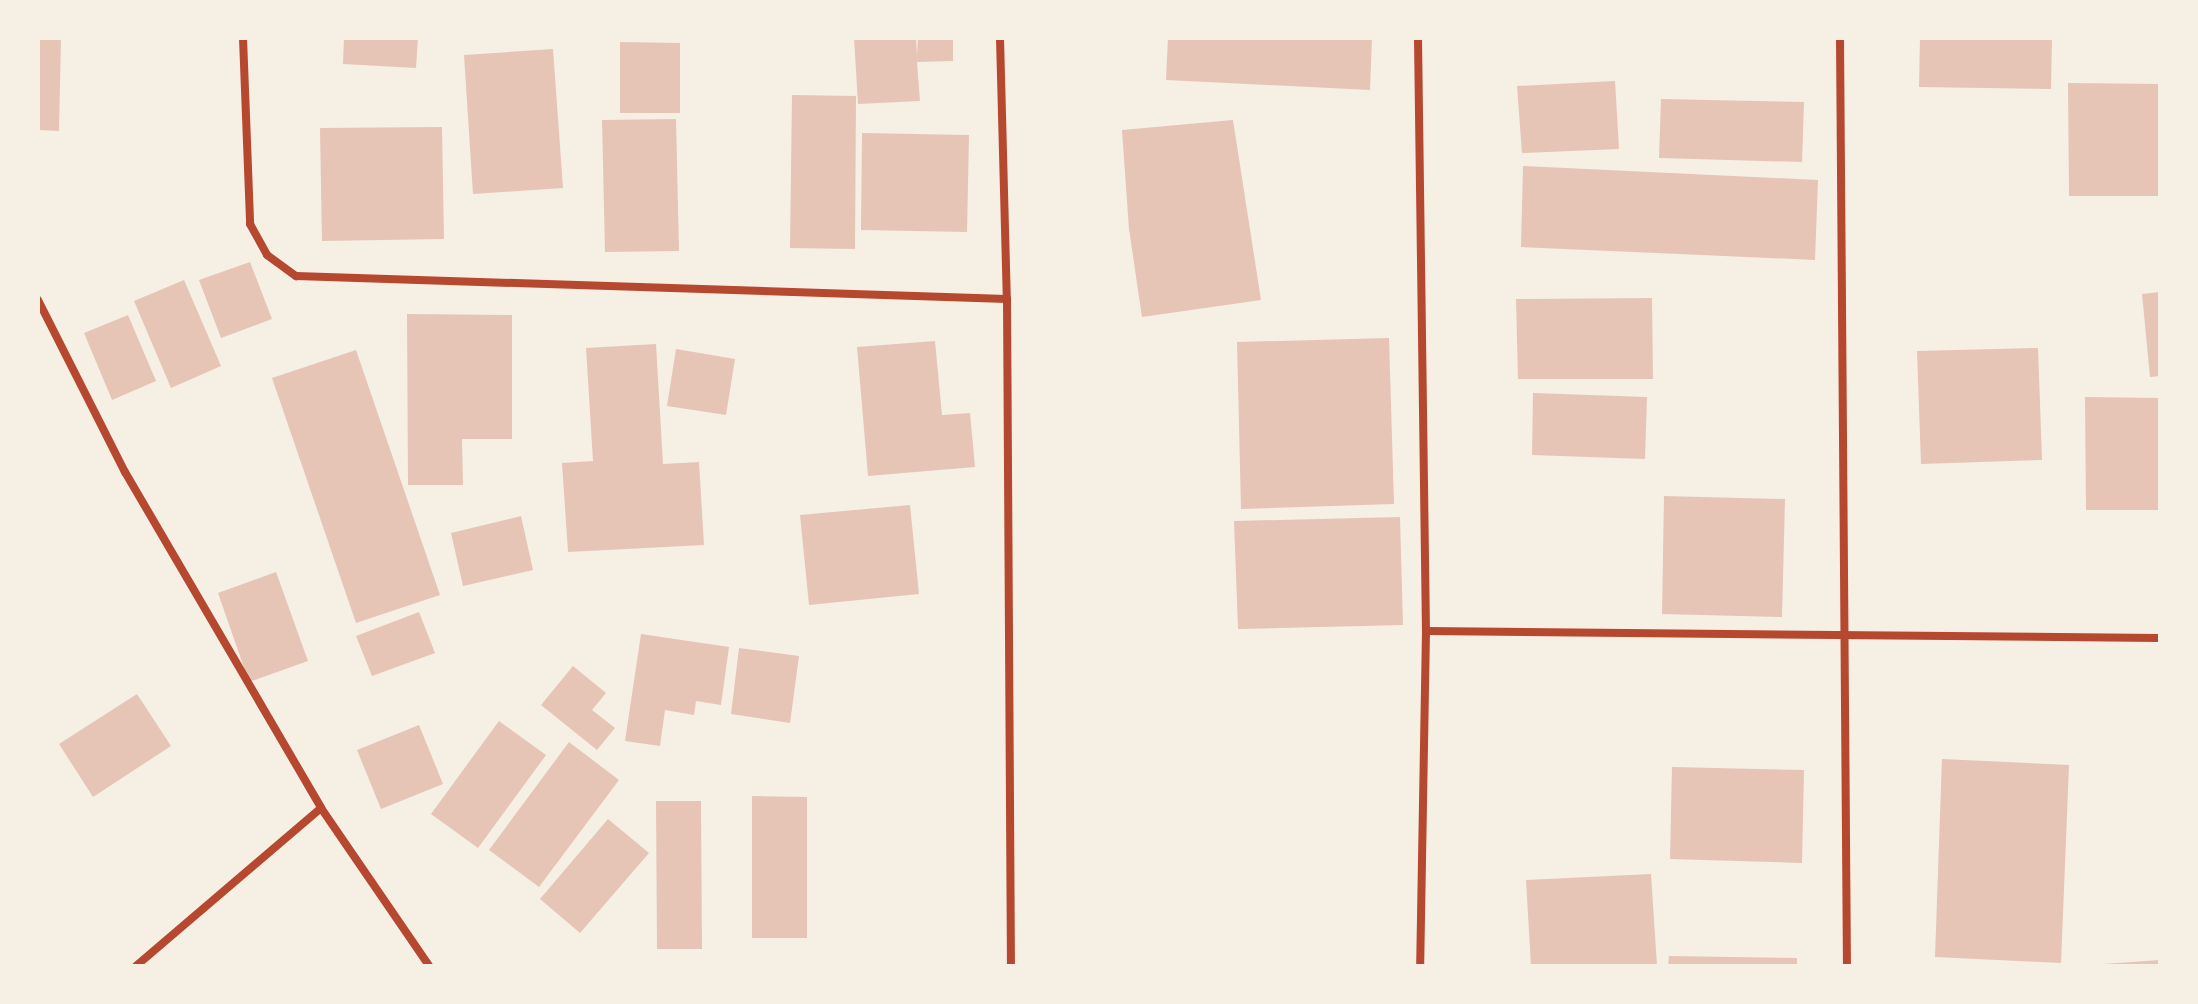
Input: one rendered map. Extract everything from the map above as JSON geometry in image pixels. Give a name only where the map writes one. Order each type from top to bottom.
[{"type":"street","points":[[243,38],[250,224],[267,255],[296,276],[1007,299]]},
{"type":"street","points":[[1000,38],[1007,299],[1011,966]]},
{"type":"street","points":[[1418,38],[1426,631],[1420,966]]},
{"type":"street","points":[[1840,38],[1847,966]]},
{"type":"street","points":[[38,300],[125,472],[321,808],[429,966]]},
{"type":"street","points":[[1426,631],[1845,638],[2160,638]]},
{"type":"street","points":[[136,966],[321,808]]},
{"type":"building","points":[[38,38],[61,38],[59,131],[38,130]]},
{"type":"building","points":[[344,38],[418,38],[416,68],[343,64]]},
{"type":"building","points":[[854,38],[916,38],[917,55],[918,38],[953,38],[953,61],[917,62],[920,101],[858,104]]},
{"type":"building","points":[[1168,38],[1372,38],[1370,90],[1166,80]]},
{"type":"building","points":[[1920,38],[2052,38],[2051,89],[1919,87]]},
{"type":"building","points":[[620,42],[680,43],[680,113],[620,113]]},
{"type":"building","points":[[553,49],[563,188],[473,194],[464,55]]},
{"type":"building","points":[[1615,81],[1619,149],[1522,153],[1517,86]]},
{"type":"building","points":[[2068,83],[2160,84],[2160,196],[2069,196]]},
{"type":"building","points":[[792,95],[856,96],[855,249],[790,248]]},
{"type":"building","points":[[1661,99],[1804,102],[1802,162],[1659,158]]},
{"type":"building","points":[[676,119],[679,251],[605,252],[602,120]]},
{"type":"building","points":[[1233,120],[1261,300],[1142,317],[1129,229],[1122,130]]},
{"type":"building","points":[[442,127],[444,239],[322,241],[320,128]]},
{"type":"building","points":[[862,133],[969,135],[967,232],[861,230]]},
{"type":"building","points":[[1523,166],[1818,180],[1815,260],[1521,247]]},
{"type":"building","points":[[250,262],[272,319],[221,338],[199,280]]},
{"type":"building","points":[[184,280],[221,366],[171,388],[134,301]]},
{"type":"building","points":[[2160,292],[2160,376],[2150,377],[2142,294]]},
{"type":"building","points":[[1652,298],[1653,379],[1518,379],[1516,299]]},
{"type":"building","points":[[407,314],[512,315],[512,439],[462,439],[463,485],[408,485]]},
{"type":"building","points":[[128,315],[156,381],[112,400],[84,333]]},
{"type":"building","points":[[1389,338],[1394,504],[1241,509],[1237,342]]},
{"type":"building","points":[[935,341],[942,415],[970,413],[975,467],[868,476],[857,347]]},
{"type":"building","points":[[656,344],[663,464],[699,462],[704,545],[568,552],[562,463],[593,461],[586,348]]},
{"type":"building","points":[[2038,348],[2042,460],[1921,464],[1917,351]]},
{"type":"building","points":[[676,349],[735,359],[726,415],[667,406]]},
{"type":"building","points":[[356,350],[440,595],[356,623],[272,378]]},
{"type":"building","points":[[1533,393],[1647,397],[1645,459],[1532,455]]},
{"type":"building","points":[[2085,397],[2160,398],[2160,510],[2086,510]]},
{"type":"building","points":[[1664,496],[1785,499],[1782,617],[1662,614]]},
{"type":"building","points":[[910,505],[919,594],[809,605],[800,515]]},
{"type":"building","points":[[521,516],[533,570],[463,586],[451,533]]},
{"type":"building","points":[[1400,517],[1403,625],[1238,629],[1234,521]]},
{"type":"building","points":[[276,572],[308,661],[249,682],[218,593]]},
{"type":"building","points":[[419,612],[435,653],[372,676],[356,636]]},
{"type":"building","points":[[641,634],[729,647],[721,705],[696,701],[694,715],[665,710],[660,746],[625,741]]},
{"type":"building","points":[[739,648],[799,656],[790,723],[731,714]]},
{"type":"building","points":[[573,666],[606,693],[592,710],[615,728],[597,750],[541,705]]},
{"type":"building","points":[[137,694],[171,746],[93,797],[59,744]]},
{"type":"building","points":[[499,721],[546,755],[478,848],[431,814]]},
{"type":"building","points":[[419,725],[443,784],[381,809],[357,750]]},
{"type":"building","points":[[569,742],[619,780],[539,887],[489,850]]},
{"type":"building","points":[[1942,759],[2069,765],[2061,963],[1935,957]]},
{"type":"building","points":[[1672,767],[1804,770],[1802,863],[1670,859]]},
{"type":"building","points":[[752,796],[807,797],[807,938],[752,938]]},
{"type":"building","points":[[656,801],[701,801],[702,949],[657,949]]},
{"type":"building","points":[[608,819],[649,853],[580,933],[540,899]]},
{"type":"building","points":[[1651,874],[1657,966],[1531,966],[1526,880]]},
{"type":"building","points":[[1669,956],[1797,958],[1797,966],[1668,966]]},
{"type":"building","points":[[2160,960],[2160,966],[2103,966],[2103,964]]}]
